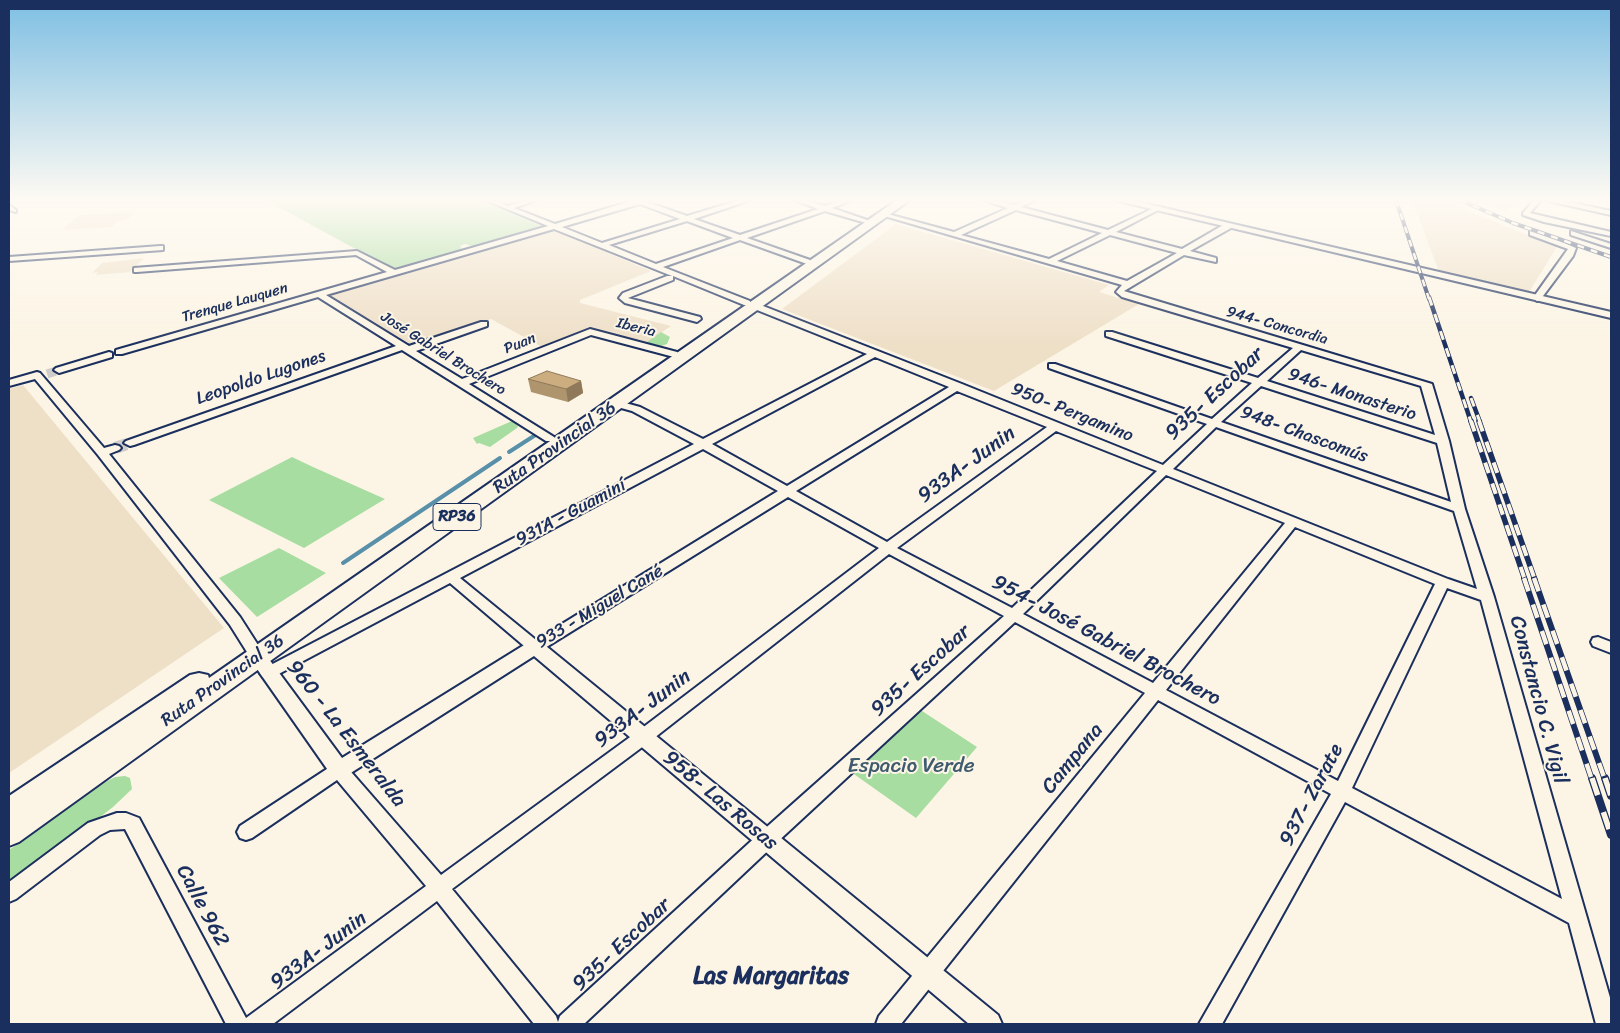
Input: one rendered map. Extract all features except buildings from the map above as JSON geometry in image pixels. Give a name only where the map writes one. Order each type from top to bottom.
[{"type":"main road","name":"Ruta Provincial 36","points":[[9,834],[618,404],[828,248]]},
{"type":"main road","name":"Ruta Provincial 36","points":[[9,811],[259,658],[550,439],[674,354],[751,305],[831,248]]},
{"type":"street","points":[[9,259],[157,248]]},
{"type":"street","points":[[160,248],[137,270],[357,253],[394,273]]},
{"type":"street","name":"Trenque Lauquen","points":[[119,352],[479,248]]},
{"type":"street","name":"950- Pergamino","points":[[610,248],[1444,582],[1487,597]]},
{"type":"street","points":[[655,267],[712,248]]},
{"type":"street","points":[[767,248],[807,262]]},
{"type":"street","name":"944- Concordia","points":[[1001,248],[1050,262],[1124,287],[1125,295],[1428,386]]},
{"type":"street","points":[[1050,262],[1078,248]]},
{"type":"street","points":[[1170,248],[1213,260]]},
{"type":"street","points":[[1124,287],[1190,248]]},
{"type":"street","points":[[1325,248],[1611,316]]},
{"type":"street","points":[[1537,298],[1570,254],[1572,248]]},
{"type":"street","points":[[670,278],[626,295],[623,298],[628,302],[697,319]]},
{"type":"street","name":"José Gabriel Brochero","points":[[319,294],[550,439]]},
{"type":"street","name":"Leopoldo Lugones","points":[[130,443],[406,348],[484,324]]},
{"type":"street","name":"Iberia","points":[[590,332],[674,354]]},
{"type":"street","name":"Puan","points":[[461,383],[590,332]]},
{"type":"street","name":"946- Monasterio","points":[[1109,334],[1443,441]]},
{"type":"street","name":"935- Escobar","points":[[568,1024],[1014,615],[1258,381],[1299,347]]},
{"type":"street","name":"931A - Guaminí","points":[[259,658],[451,577],[874,354]]},
{"type":"street","points":[[60,370],[108,355]]},
{"type":"street","name":"948- Chascomús","points":[[1052,366],[1459,509]]},
{"type":"street","name":"960 - La Esmeralda","points":[[9,383],[41,375],[235,621],[339,770],[439,888],[548,1024]]},
{"type":"street","name":"933 - Miguel Cané","points":[[246,832],[339,770],[535,647],[958,386]]},
{"type":"street","name":"Constancio C. Vigil","points":[[1428,386],[1459,509],[1487,597],[1575,916],[1607,1024]]},
{"type":"street","name":"954- José Gabriel Brochero","points":[[618,404],[636,409],[703,444],[787,493],[888,548],[1575,916]]},
{"type":"street","name":"933A- Junin","points":[[255,1024],[643,737],[888,548],[1056,426]]},
{"type":"street","points":[[102,453],[115,448]]},
{"type":"street","name":"Campana","points":[[887,1024],[1157,692],[1293,521]]},
{"type":"street","name":"958- Las Rosas","points":[[451,577],[989,1024]]},
{"type":"street","name":"937- Zarate","points":[[1210,1024],[1342,791],[1444,582]]},
{"type":"street","name":"Calle 962","points":[[9,893],[94,829],[117,821],[126,821],[133,824],[238,1024]]},
{"type":"shaded area","points":[[485,248],[597,248],[651,271],[580,300],[580,303],[671,326],[644,344],[591,329],[544,348],[491,319],[418,344],[409,343],[329,296],[331,293]]},
{"type":"shaded area","points":[[864,248],[981,248],[1109,285],[1099,292],[1139,304],[994,391],[782,309]]},
{"type":"shaded area","points":[[1430,248],[1556,248],[1529,292],[1439,272]]},
{"type":"shaded area","points":[[144,258],[130,272],[96,275],[98,272],[92,273],[102,263]]},
{"type":"shaded area","points":[[23,385],[224,628],[9,773],[9,389]]},
{"type":"green space","points":[[354,248],[462,249],[392,269]]},
{"type":"green space","points":[[661,332],[670,337],[667,344],[658,347],[644,344]]},
{"type":"green space","points":[[512,421],[518,426],[517,428],[490,447],[477,444],[473,438]]},
{"type":"green space","points":[[292,457],[385,499],[304,548],[209,500]]},
{"type":"green space","points":[[279,548],[326,573],[257,617],[219,578]]},
{"type":"green space","name":"Espacio Verde","points":[[919,709],[977,747],[916,818],[851,772]]},
{"type":"green space","points":[[125,776],[130,778],[132,789],[113,807],[9,887],[9,850],[96,787],[115,777]]},
{"type":"waterway","points":[[509,452],[537,434]]},
{"type":"waterway","points":[[343,563],[500,458]]},
{"type":"tunnel","points":[[47,374],[59,370]]},
{"type":"tunnel","points":[[115,448],[130,443]]},
{"type":"railway","points":[[1412,248],[1429,299]]},
{"type":"railway","points":[[1586,248],[1611,257]]},
{"type":"railway","points":[[1429,297],[1471,422]]},
{"type":"railway","points":[[1471,398],[1480,422]]},
{"type":"railway","points":[[1471,421],[1525,580]]},
{"type":"railway","points":[[1479,421],[1535,580]]},
{"type":"railway","points":[[1524,578],[1592,780]]},
{"type":"railway","points":[[1534,578],[1605,780]]},
{"type":"railway","points":[[1592,778],[1611,835]]},
{"type":"railway","points":[[1605,778],[1611,796]]},
{"type":"district","name":"Las Margaritas","points":[[771,977]]}]
